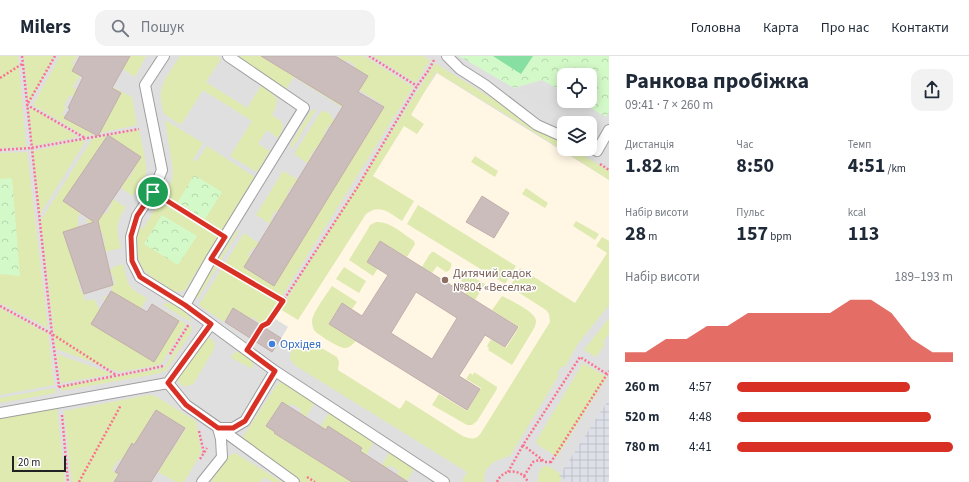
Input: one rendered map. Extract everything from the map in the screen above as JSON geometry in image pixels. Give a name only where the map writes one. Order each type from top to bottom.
[{"type":"lane","points":[[164,56],[145,85],[162,170],[153,192],[137,216],[131,236],[132,261],[140,277],[185,305],[275,371],[444,482]]},
{"type":"lane","points":[[185,305],[211,259],[304,108],[228,56]]},
{"type":"lane","points":[[447,56],[460,69],[485,85],[537,125],[557,133]]},
{"type":"lane","points":[[597,151],[609,130]]},
{"type":"lane","points":[[0,413],[168,383],[211,324]]},
{"type":"lane","points":[[218,428],[233,428],[245,421],[275,371]]},
{"type":"lane","points":[[168,383],[186,405],[294,482]]},
{"type":"lane","points":[[202,482],[222,457],[221,439],[218,428]]},
{"type":"path","points":[[22,56],[26,105],[59,386],[68,482]]},
{"type":"path","points":[[26,105],[55,56]]},
{"type":"path","points":[[369,56],[417,86]]},
{"type":"path","points":[[247,350],[262,326],[268,323],[283,301],[357,188],[417,86],[438,56]]},
{"type":"path","points":[[0,78],[22,64]]},
{"type":"path","points":[[26,105],[85,138]]},
{"type":"path","points":[[0,150],[31,148],[139,129],[141,135]]},
{"type":"path","points":[[153,192],[225,237]]},
{"type":"path","points":[[211,259],[283,301]]},
{"type":"path","points":[[0,306],[52,334],[116,375]]},
{"type":"path","points":[[508,472],[523,445],[580,357],[607,374]]},
{"type":"path","points":[[524,476],[532,462],[539,460],[551,462],[609,371]]},
{"type":"path","points":[[52,388],[59,386]]},
{"type":"path","points":[[80,482],[121,405]]},
{"type":"path","points":[[197,424],[204,453]]},
{"type":"path","points":[[523,445],[545,462]]},
{"type":"path","points":[[197,465],[207,448]]},
{"type":"path","points":[[497,482],[502,474],[508,472],[516,472],[524,476],[528,482]]},
{"type":"path","points":[[302,473],[315,482]]},
{"type":"shaded area","points":[[0,56],[609,56],[608,482],[0,482]]},
{"type":"shaded area","name":"Дитячий садок №804 «Веселка»","points":[[437,73],[557,148],[557,156],[570,156],[609,180],[609,251],[478,460],[280,340],[288,327],[274,318]]},
{"type":"shaded area","points":[[542,85],[557,95],[557,108],[579,108],[592,116],[558,116],[517,91]]},
{"type":"shaded area","points":[[597,119],[605,124],[597,136]]},
{"type":"shaded area","points":[[609,399],[609,479],[607,482],[569,482],[559,476]]},
{"type":"green space","points":[[0,56],[18,56],[26,147],[0,148]]},
{"type":"green space","points":[[24,56],[54,56],[29,103]]},
{"type":"green space","points":[[60,56],[77,56],[72,64],[83,71],[73,87],[77,90],[73,97],[70,95],[64,105],[66,107],[62,114],[87,130],[113,87],[132,97],[137,125],[85,136],[33,105]]},
{"type":"green space","points":[[123,56],[146,56],[135,77],[111,61]]},
{"type":"green space","points":[[180,56],[217,56],[221,59],[206,82],[247,108],[261,86],[276,98],[277,104],[272,115],[281,122],[283,127],[278,138],[267,130],[258,144],[270,151],[257,172],[230,156],[252,121],[203,90],[181,125],[164,114],[161,100],[162,88],[166,78]]},
{"type":"green space","points":[[234,56],[280,56],[337,95],[345,109],[294,77],[285,90]]},
{"type":"green space","points":[[340,56],[364,56],[413,87],[279,301],[284,303],[435,63],[557,139],[557,147],[436,72],[411,115],[424,124],[417,134],[404,126],[373,176],[414,201],[402,221],[389,212],[380,209],[376,209],[366,214],[298,320],[280,309],[267,328],[264,327],[254,342],[250,337],[259,322],[252,317],[242,332],[234,327],[242,313],[233,308],[224,322],[199,305],[244,233],[260,244],[257,248],[254,247],[248,255],[251,258],[372,121],[382,104],[353,86],[353,69],[355,65],[346,60],[343,62],[338,59]]},
{"type":"green space","points":[[373,56],[423,56],[430,60],[416,83]]},
{"type":"green space","points":[[459,56],[609,56],[609,111],[606,117],[591,108],[597,108],[597,68],[557,68],[557,88],[542,80],[514,88]]},
{"type":"green space","points":[[493,56],[533,56],[521,74]]},
{"type":"green space","points":[[32,108],[78,137],[33,146],[29,110]]},
{"type":"green space","points":[[314,109],[316,110],[291,150],[292,142],[310,112]]},
{"type":"green space","points":[[322,111],[332,115],[331,118],[337,121],[334,126],[330,124],[324,133],[328,136],[319,151],[315,149],[309,158],[313,161],[310,165],[294,154]]},
{"type":"green space","points":[[165,120],[203,143],[193,160],[197,161],[207,146],[255,177],[185,290],[180,291],[172,290],[146,272],[142,268],[137,250],[139,226],[143,229],[172,180],[173,170]]},
{"type":"green space","points":[[139,130],[146,167],[145,177],[141,185],[133,196],[118,186],[125,176],[129,178],[135,168],[131,166],[81,209],[78,218],[78,228],[69,240],[81,292],[83,292],[85,301],[94,299],[98,307],[105,314],[153,321],[161,309],[186,324],[162,363],[154,366],[119,372],[56,349],[41,220],[92,139]]},
{"type":"green space","points":[[83,140],[85,142],[40,214],[33,151]]},
{"type":"green space","points":[[27,152],[48,328],[0,303],[0,153]]},
{"type":"green space","points":[[475,156],[498,171],[495,177],[471,162]]},
{"type":"green space","points":[[571,156],[584,156],[609,171],[609,180]]},
{"type":"green space","points":[[283,171],[300,181],[296,188],[292,186],[287,194],[290,197],[280,213],[276,210],[270,220],[274,222],[272,225],[256,215]]},
{"type":"green space","points":[[194,175],[222,192],[205,219],[178,202]]},
{"type":"green space","points":[[12,178],[20,276],[0,274],[0,179]]},
{"type":"green space","points":[[526,188],[548,203],[545,208],[522,194]]},
{"type":"green space","points":[[111,198],[126,207],[118,222],[117,231],[121,248],[104,252],[102,244],[105,243],[102,232],[99,233],[87,227],[87,220],[89,214],[106,214],[112,204],[109,202]]},
{"type":"green space","points":[[418,205],[516,266],[505,284],[407,224]]},
{"type":"green space","points":[[162,215],[197,236],[178,265],[144,244]]},
{"type":"green space","points":[[576,221],[599,234],[595,240],[573,226]]},
{"type":"green space","points":[[376,222],[381,222],[391,226],[414,241],[415,244],[407,257],[380,241],[367,262],[378,268],[373,276],[349,260],[370,225]]},
{"type":"green space","points":[[237,230],[239,231],[197,300],[196,295]]},
{"type":"green space","points":[[602,237],[609,241],[609,305],[577,345],[565,367],[562,366],[557,373],[559,375],[510,456],[500,459],[488,467],[484,476],[484,482],[462,481],[467,472],[296,366],[290,359],[291,351],[297,343],[302,341],[313,343],[337,357],[339,362],[338,370],[400,409],[406,400],[461,435],[475,438],[481,433],[550,322],[549,314],[546,310],[510,287],[520,268],[575,303],[607,253],[596,246]]},
{"type":"green space","points":[[432,252],[451,263],[449,271],[446,272],[437,266],[432,273],[422,267]]},
{"type":"green space","points":[[123,264],[130,286],[147,298],[139,312],[105,302],[103,297],[113,295],[111,286],[115,284],[112,273],[108,274],[107,270]]},
{"type":"green space","points":[[344,267],[366,281],[359,293],[336,279]]},
{"type":"green space","points":[[463,273],[466,273],[485,284],[475,300],[465,294],[469,286],[460,280]]},
{"type":"green space","points":[[332,286],[357,302],[352,309],[342,303],[329,323],[356,341],[346,348],[334,344],[324,338],[314,330],[313,326],[313,317]]},
{"type":"green space","points":[[502,296],[531,313],[536,320],[534,328],[512,365],[488,350],[489,348],[487,346],[491,339],[506,348],[519,327],[492,310]]},
{"type":"green space","points":[[166,303],[178,306],[182,309],[188,315],[191,322],[163,305]]},
{"type":"green space","points":[[0,308],[48,334],[54,385],[0,395]]},
{"type":"green space","points":[[609,318],[609,335],[603,342],[605,344],[596,357],[584,350]]},
{"type":"green space","points":[[189,326],[192,327],[191,332],[165,371],[156,374],[61,391],[62,387],[165,367]]},
{"type":"green space","points":[[208,338],[212,339],[214,342],[214,349],[194,383],[186,386],[181,385],[179,383],[180,373],[202,341]]},
{"type":"green space","points":[[238,351],[243,351],[252,360],[252,369],[230,357]]},
{"type":"green space","points":[[57,354],[113,374],[61,383]]},
{"type":"green space","points":[[583,363],[607,377],[557,457],[538,445],[536,441]]},
{"type":"green space","points":[[474,372],[497,387],[497,389],[477,421],[472,425],[467,425],[432,405],[439,394],[467,411],[481,388],[466,379],[470,373],[473,375]]},
{"type":"green space","points":[[281,382],[284,382],[315,402],[306,417],[300,412],[301,409],[291,404],[289,406],[282,402],[266,426],[275,432],[274,433],[352,482],[301,482],[239,443],[276,386]]},
{"type":"green space","points":[[55,388],[55,393],[0,403],[0,398]]},
{"type":"green space","points":[[148,395],[157,397],[196,421],[201,453],[184,482],[176,482],[158,472],[164,462],[162,461],[165,456],[168,457],[186,428],[155,410],[138,439],[137,445],[132,443],[126,453],[130,456],[126,462],[119,459],[112,470],[118,474],[113,482],[72,482],[64,411]]},
{"type":"green space","points":[[57,408],[65,482],[0,482],[0,418]]},
{"type":"green space","points":[[330,411],[375,440],[366,455],[361,451],[363,448],[328,426],[326,429],[321,426]]},
{"type":"green space","points":[[391,450],[416,466],[406,482],[404,482],[405,479],[397,475],[399,471],[389,465],[387,468],[382,465]]},
{"type":"green space","points":[[235,453],[282,482],[273,482],[264,477],[261,482],[211,482],[225,459]]},
{"type":"green space","points":[[545,466],[548,466],[563,475],[559,482],[538,482],[540,470]]},
{"type":"building","points":[[80,56],[130,56],[112,88],[121,93],[98,136],[64,118],[70,109],[68,108],[83,77],[72,71]]},
{"type":"building","points":[[261,56],[335,56],[368,76],[358,92],[384,107],[274,286],[244,267],[343,106]]},
{"type":"building","points":[[108,135],[141,157],[98,221],[113,285],[84,294],[63,232],[94,222],[63,201]]},
{"type":"building","points":[[482,196],[509,213],[494,238],[466,222]]},
{"type":"building","points":[[380,241],[518,327],[505,347],[485,335],[459,376],[480,389],[467,410],[329,324],[342,303],[362,316],[388,275],[367,262]],"holes":[[[416,292],[457,318],[432,359],[391,333]]]},
{"type":"building","points":[[111,291],[147,312],[152,304],[179,321],[154,362],[91,324]]},
{"type":"building","points":[[233,308],[281,338],[272,352],[225,322]]},
{"type":"building","points":[[282,402],[326,430],[328,426],[362,448],[360,451],[408,482],[352,482],[274,433],[275,432],[266,426]]},
{"type":"building","points":[[156,410],[185,428],[151,482],[114,482],[119,474],[115,472],[132,443],[134,445]]},
{"type":"place","name":"Дитячий садок №804 «Веселка»","points":[[445,280]]},
{"type":"place","name":"Орхідея","points":[[272,344]]},
{"type":"route","points":[[153,192],[225,237],[211,259],[283,301],[268,323],[262,326],[247,350],[275,371],[245,421],[233,428],[218,428],[186,405],[168,383],[211,324],[185,305],[140,277],[132,261],[131,236],[137,216],[153,192]]}]
